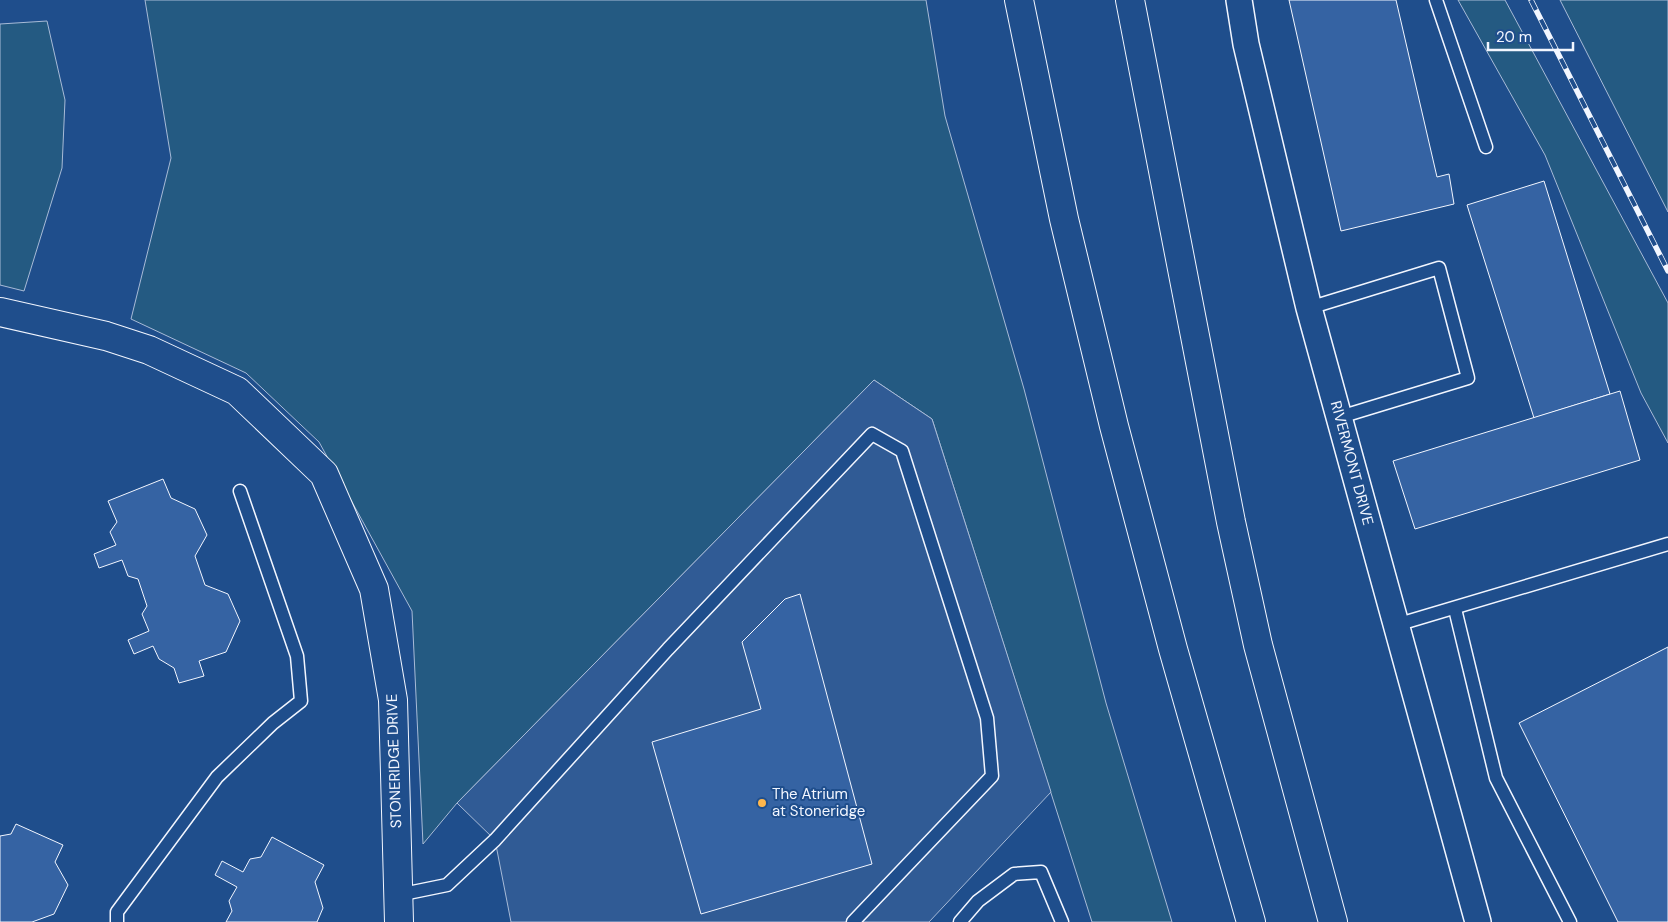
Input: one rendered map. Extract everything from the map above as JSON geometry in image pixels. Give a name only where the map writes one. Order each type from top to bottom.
[{"type":"main road","points":[[1019,0],[1064,219],[1114,426],[1173,649],[1251,922]]},
{"type":"main road","points":[[1130,0],[1231,522],[1258,645],[1333,922]]},
{"type":"main road","name":"STONERIDGE DRIVE","points":[[0,312],[106,336],[149,350],[237,391],[324,474],[374,589],[394,700],[399,922]]},
{"type":"street","name":"RIVERMONT DRIVE","points":[[1239,0],[1246,44],[1309,308],[1478,922]]},
{"type":"lane","points":[[1436,0],[1486,147]]},
{"type":"lane","points":[[1309,308],[1439,268],[1468,378],[1340,417]]},
{"type":"lane","points":[[398,895],[447,885],[495,840],[668,649],[872,434],[902,452],[987,718],[992,776],[853,922]]},
{"type":"lane","points":[[117,922],[117,912],[217,776],[273,723],[301,701],[297,656],[256,544],[240,491]]},
{"type":"lane","points":[[1396,625],[1455,609],[1668,544]]},
{"type":"lane","points":[[1455,609],[1496,778],[1570,922]]},
{"type":"lane","points":[[960,922],[978,902],[1014,874],[1041,872],[1062,922]]},
{"type":"shaded area","points":[[145,0],[926,0],[945,116],[1024,389],[1106,703],[1172,922],[1092,922],[932,419],[874,380],[457,803],[423,844],[412,611],[319,442],[246,373],[131,319],[171,158]]},
{"type":"shaded area","points":[[1458,0],[1505,0],[1668,303],[1668,443],[1641,393],[1545,155]]},
{"type":"shaded area","points":[[1560,0],[1668,0],[1668,212]]},
{"type":"shaded area","points":[[47,21],[65,100],[62,168],[24,291],[0,285],[0,24]]},
{"type":"shaded area","points":[[874,380],[932,419],[1051,792],[929,922],[511,922],[495,840],[457,803]]},
{"type":"building","points":[[1289,0],[1396,0],[1437,177],[1449,174],[1454,204],[1341,231]]},
{"type":"building","points":[[1544,181],[1610,394],[1534,418],[1467,205]]},
{"type":"building","points":[[1620,391],[1640,460],[1415,529],[1393,461]]},
{"type":"building","points":[[163,479],[171,498],[195,509],[207,535],[195,556],[205,585],[228,594],[240,621],[226,652],[199,661],[204,676],[179,683],[174,668],[159,659],[153,646],[134,654],[128,640],[149,631],[142,614],[147,606],[138,579],[128,576],[122,560],[99,568],[94,554],[116,545],[110,532],[117,522],[108,501]]},
{"type":"building","name":"The Atrium at Stoneridge","points":[[800,594],[872,864],[701,914],[652,742],[761,709],[742,642],[785,599]]},
{"type":"building","points":[[1668,647],[1668,922],[1618,922],[1519,723]]},
{"type":"building","points":[[16,824],[63,845],[55,862],[68,885],[54,914],[32,922],[0,922],[0,836],[11,834]]},
{"type":"building","points":[[272,837],[324,865],[315,882],[323,908],[317,922],[226,922],[232,911],[229,901],[237,887],[215,875],[222,861],[243,872],[250,859],[261,857]]},
{"type":"railway","points":[[1531,0],[1668,271]]},
{"type":"place","name":"The Atrium at Stoneridge","points":[[762,803]]}]
